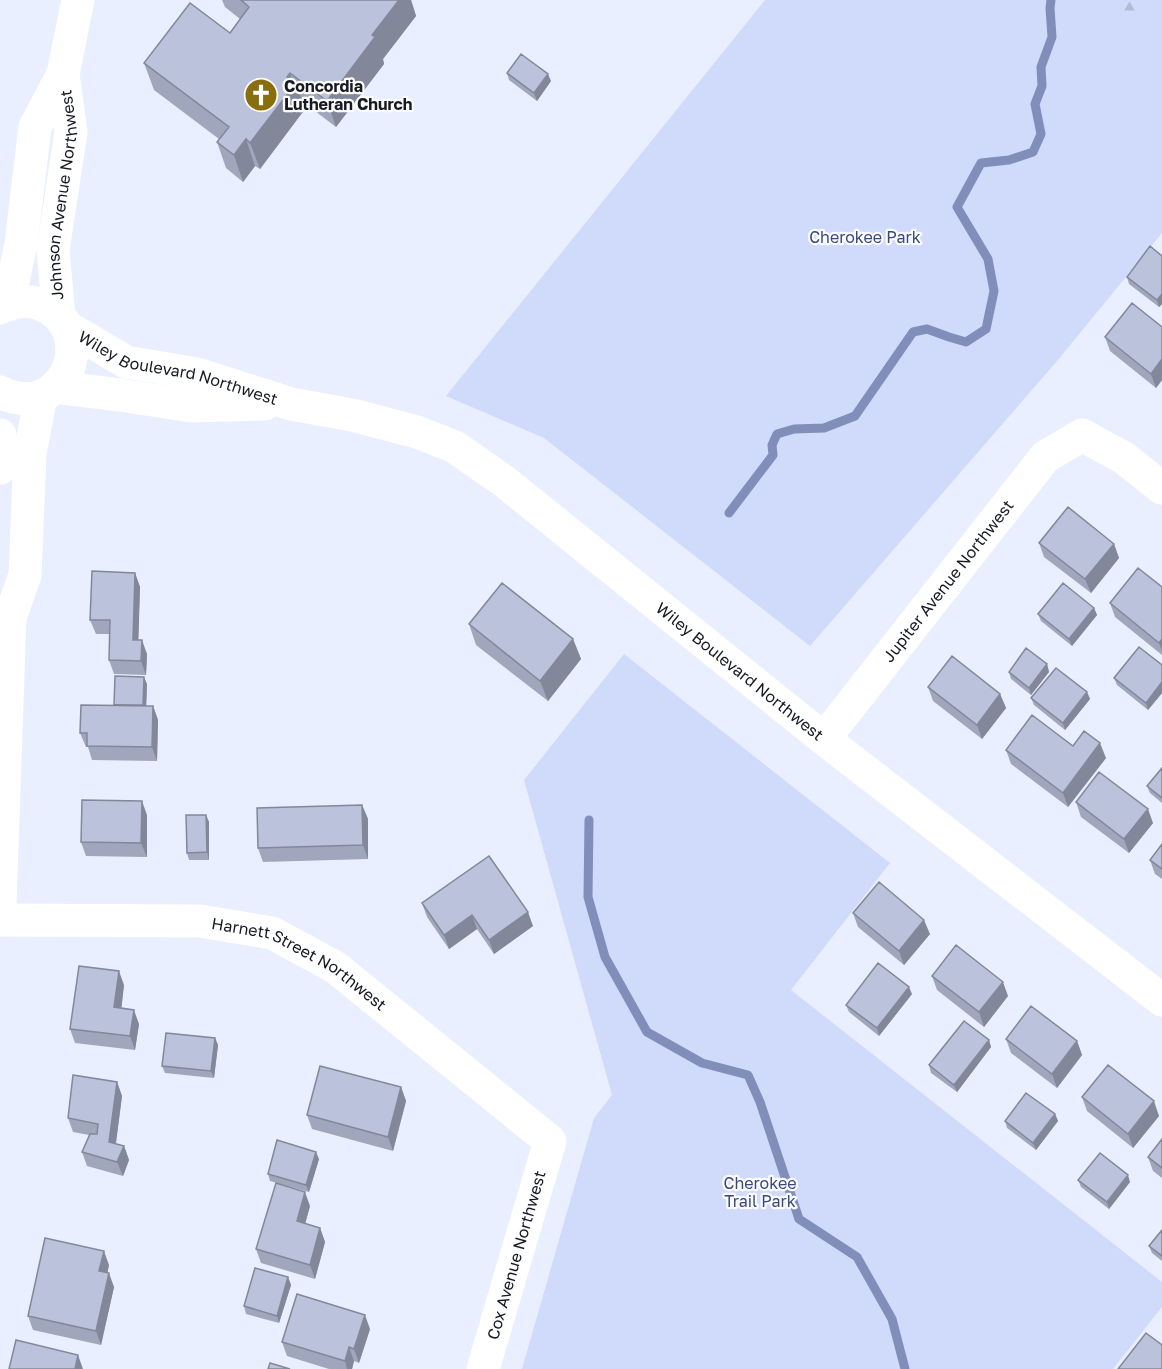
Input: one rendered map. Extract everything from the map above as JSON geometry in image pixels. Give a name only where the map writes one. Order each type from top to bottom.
[{"type":"street","name":"Johnson Avenue Northwest","points":[[4,306],[21,244],[35,127],[63,74],[78,0]]},
{"type":"street","name":"Johnson Avenue Northwest","points":[[48,391],[63,380],[73,354],[72,340],[63,321],[53,250],[71,132],[63,74]]},
{"type":"street","name":"Wiley Boulevard Northwest","points":[[4,306],[21,301],[35,302],[48,307],[95,344],[126,362],[197,374],[291,404],[417,432],[455,447],[506,482],[824,739],[1162,1000]]},
{"type":"street","name":"Wiley Boulevard Northwest","points":[[0,392],[13,397],[27,398],[48,391],[120,395],[191,406],[291,404]]},
{"type":"street","points":[[0,904],[5,606],[25,575],[30,453],[48,391]]},
{"type":"street","points":[[0,435],[2,452],[0,468]]},
{"type":"street","name":"Jupiter Avenue Northwest","points":[[824,739],[1045,457],[1082,435],[1124,458],[1162,488]]},
{"type":"street","name":"Harnett Street Northwest","points":[[0,920],[200,921],[272,933],[335,967],[550,1140]]},
{"type":"street","name":"Cox Avenue Northwest","points":[[483,1369],[550,1140]]},
{"type":"green space","name":"Cherokee Park","points":[[765,0],[1162,0],[1162,233],[1057,361],[810,646],[544,438],[446,396]]},
{"type":"green space","points":[[1109,0],[1148,0],[1126,24]]},
{"type":"green space","name":"Cherokee Trail Park","points":[[624,654],[890,863],[791,990],[1162,1282],[1162,1307],[1113,1369],[522,1369],[594,1118],[612,1095],[524,780]]},
{"type":"building","name":"Concordia Lutheran Church","points":[[241,0],[399,0],[372,35],[375,37],[327,101],[290,73],[287,77],[296,83],[250,143],[246,139],[234,155],[217,142],[229,127],[144,63],[190,3],[230,33],[249,7]]},
{"type":"building","points":[[521,54],[548,74],[534,93],[507,73]]},
{"type":"building","points":[[1150,246],[1162,256],[1162,294],[1157,300],[1127,277]]},
{"type":"building","points":[[1132,303],[1162,327],[1162,359],[1151,374],[1105,337]]},
{"type":"building","points":[[1068,507],[1114,544],[1085,579],[1039,543]]},
{"type":"building","points":[[1138,568],[1162,587],[1162,639],[1159,643],[1110,603]]},
{"type":"building","points":[[92,571],[135,573],[133,640],[142,640],[141,661],[109,660],[110,620],[90,620]]},
{"type":"building","points":[[502,583],[573,639],[540,681],[469,624]]},
{"type":"building","points":[[1063,583],[1094,608],[1069,639],[1038,614]]},
{"type":"building","points":[[1139,647],[1162,665],[1162,682],[1146,703],[1114,678]]},
{"type":"building","points":[[1026,648],[1047,664],[1029,688],[1009,672]]},
{"type":"building","points":[[952,656],[1000,694],[977,725],[928,687]]},
{"type":"building","points":[[1056,668],[1087,692],[1063,723],[1031,698]]},
{"type":"building","points":[[115,676],[144,677],[143,705],[114,705]]},
{"type":"building","points":[[81,705],[153,706],[152,747],[87,746],[87,733],[80,733]]},
{"type":"building","points":[[1032,715],[1073,746],[1084,731],[1100,743],[1063,793],[1006,750]]},
{"type":"building","points":[[1162,768],[1162,798],[1147,786]]},
{"type":"building","points":[[1099,772],[1148,809],[1124,839],[1076,802]]},
{"type":"building","points":[[82,800],[142,801],[141,843],[81,842]]},
{"type":"building","points":[[362,805],[363,845],[258,848],[257,808]]},
{"type":"building","points":[[186,815],[206,815],[207,852],[187,853]]},
{"type":"building","points":[[1162,844],[1162,869],[1150,860]]},
{"type":"building","points":[[489,856],[528,912],[489,940],[472,915],[444,935],[422,903]]},
{"type":"building","points":[[879,882],[924,920],[899,951],[853,913]]},
{"type":"building","points":[[956,945],[1003,982],[979,1012],[932,976]]},
{"type":"building","points":[[878,963],[909,987],[877,1028],[846,1005]]},
{"type":"building","points":[[79,966],[119,971],[114,1007],[134,1010],[130,1036],[70,1029]]},
{"type":"building","points":[[1031,1006],[1077,1041],[1052,1074],[1006,1039]]},
{"type":"building","points":[[964,1021],[989,1040],[954,1085],[929,1065]]},
{"type":"building","points":[[166,1033],[215,1038],[211,1071],[162,1066]]},
{"type":"building","points":[[1108,1065],[1154,1101],[1128,1134],[1082,1097]]},
{"type":"building","points":[[320,1066],[401,1087],[388,1137],[307,1115]]},
{"type":"building","points":[[73,1075],[117,1082],[109,1142],[124,1146],[117,1162],[82,1152],[90,1134],[97,1134],[98,1124],[68,1118]]},
{"type":"building","points":[[1026,1093],[1055,1114],[1033,1143],[1005,1121]]},
{"type":"building","points":[[1162,1139],[1162,1168],[1148,1157]]},
{"type":"building","points":[[277,1140],[316,1152],[306,1185],[268,1174]]},
{"type":"building","points":[[1100,1153],[1128,1175],[1107,1202],[1078,1180]]},
{"type":"building","points":[[276,1183],[305,1192],[297,1221],[320,1228],[310,1265],[256,1249]]},
{"type":"building","points":[[1162,1230],[1162,1256],[1149,1246]]},
{"type":"building","points":[[45,1238],[104,1251],[99,1271],[109,1273],[96,1331],[28,1316]]},
{"type":"building","points":[[255,1268],[288,1277],[277,1316],[244,1306]]},
{"type":"building","points":[[297,1294],[365,1315],[354,1349],[349,1347],[345,1361],[282,1342]]},
{"type":"building","points":[[1146,1333],[1162,1345],[1162,1369],[1118,1369]]},
{"type":"building","points":[[16,1340],[78,1355],[75,1369],[9,1369]]},
{"type":"building","points":[[270,1363],[290,1369],[268,1369]]},
{"type":"waterway","points":[[729,513],[773,455],[772,445],[777,434],[794,429],[824,428],[855,416],[913,332],[927,329],[966,342],[986,329],[994,291],[988,259],[957,207],[981,163],[1009,160],[1033,152],[1041,134],[1035,104],[1042,86],[1041,67],[1052,37],[1051,0]]},
{"type":"waterway","points":[[589,820],[588,897],[605,957],[647,1032],[702,1063],[748,1075],[760,1102],[799,1219],[857,1257],[892,1319],[905,1369]]},
{"type":"place","name":"Concordia Lutheran Church","points":[[261,95]]}]
